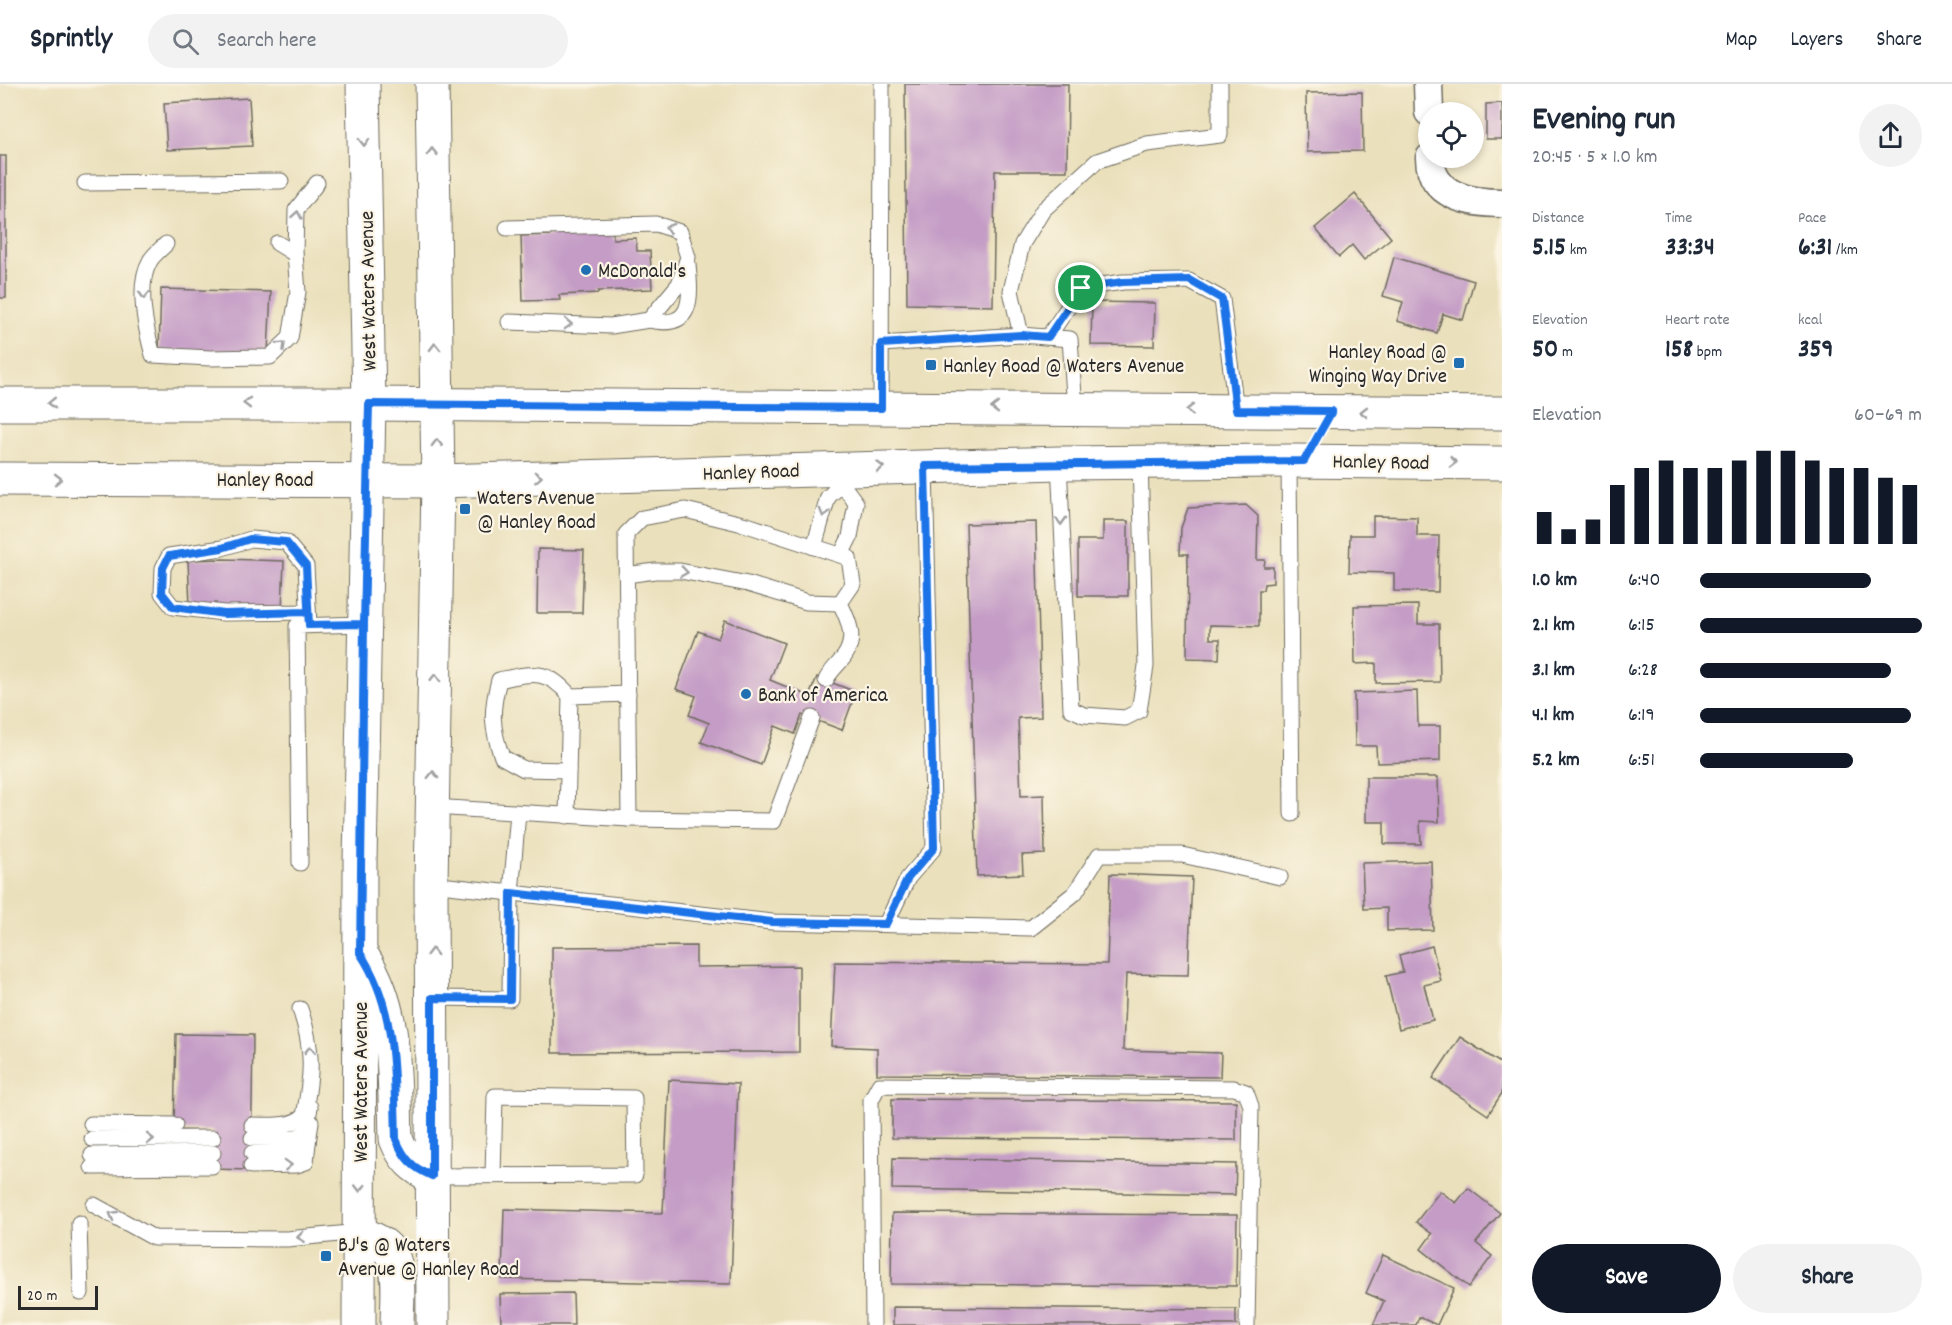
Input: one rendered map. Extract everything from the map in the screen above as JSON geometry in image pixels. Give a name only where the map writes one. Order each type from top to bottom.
[{"type":"main road","name":"West Waters Avenue","points":[[359,1325],[360,953],[369,404],[363,84]]},
{"type":"main road","points":[[432,84],[438,481],[431,884],[433,1325]]},
{"type":"main road","points":[[0,404],[369,404],[1502,413]]},
{"type":"main road","points":[[1296,461],[1332,411]]},
{"type":"main road","name":"Hanley Road","points":[[0,479],[438,481],[840,476],[925,466],[1059,463],[1296,461],[1502,463]]},
{"type":"main road","points":[[360,953],[374,973],[388,1014],[396,1139],[402,1155],[415,1169],[432,1176]]},
{"type":"main road","points":[[360,1232],[385,1246],[392,1254],[396,1267],[398,1325]]},
{"type":"street","points":[[1428,84],[1429,102]]},
{"type":"street","points":[[1432,168],[1444,190],[1474,203],[1502,203]]},
{"type":"lane","points":[[881,408],[882,84]]},
{"type":"lane","points":[[1021,335],[1011,291],[1022,244],[1043,210],[1097,161],[1147,144],[1220,135],[1220,84]]},
{"type":"lane","points":[[86,183],[281,181]]},
{"type":"lane","points":[[166,244],[150,261],[145,277],[143,304],[153,355],[177,358],[270,357],[290,338],[298,292],[295,254],[296,210],[317,183]]},
{"type":"lane","points":[[507,228],[656,224],[680,232],[688,257],[690,290],[687,311],[679,319],[664,323],[648,320],[610,326],[509,322]]},
{"type":"lane","points":[[277,243],[295,254]]},
{"type":"lane","points":[[648,320],[679,284],[688,257]]},
{"type":"lane","points":[[1048,337],[1081,288],[1123,282],[1189,280],[1222,299],[1236,410]]},
{"type":"lane","points":[[881,344],[1021,335],[1070,339],[1075,409]]},
{"type":"lane","points":[[1292,813],[1296,461]]},
{"type":"lane","points":[[1059,463],[1071,709],[1084,715],[1125,718],[1139,711],[1146,666],[1140,462]]},
{"type":"lane","points":[[886,924],[908,878],[934,848],[925,466]]},
{"type":"lane","points":[[814,547],[828,496],[840,476],[856,503],[850,537],[841,555]]},
{"type":"lane","points":[[629,819],[626,534],[642,518],[668,512],[695,513],[841,555],[849,558],[853,584],[840,603]]},
{"type":"lane","points":[[300,863],[304,621],[306,566],[286,542],[250,539],[222,548],[181,552],[169,556],[163,568],[162,593],[173,607],[224,614],[304,621],[364,624]]},
{"type":"lane","points":[[626,575],[655,571],[680,571],[748,584],[807,603],[840,603]]},
{"type":"lane","points":[[826,680],[846,655],[852,639],[848,620],[840,603]]},
{"type":"lane","points":[[567,816],[570,696],[557,681],[531,673],[500,680],[493,711],[493,731],[502,757],[524,769],[568,770]]},
{"type":"lane","points":[[570,696],[628,694]]},
{"type":"lane","points":[[433,807],[629,819],[774,821],[812,718]]},
{"type":"lane","points":[[432,998],[510,999],[511,893],[518,813]]},
{"type":"lane","points":[[431,884],[772,922],[1031,928],[1075,894],[1100,855],[1182,855],[1280,877]]},
{"type":"lane","points":[[252,1146],[295,1152],[308,1143],[310,1038],[300,1009]]},
{"type":"lane","points":[[252,1146],[296,1123],[304,1116],[311,1080]]},
{"type":"lane","points":[[873,1325],[871,1100],[879,1085],[891,1085],[1234,1088],[1246,1092],[1251,1106],[1247,1325]]},
{"type":"lane","points":[[432,1176],[493,1176],[635,1175],[634,1098],[495,1096],[493,1176]]},
{"type":"lane","points":[[252,1146],[295,1138],[306,1132],[310,1116]]},
{"type":"lane","points":[[92,1161],[213,1152],[91,1132],[174,1125]]},
{"type":"lane","points":[[94,1205],[154,1238],[287,1239],[360,1232]]},
{"type":"lane","points":[[79,1223],[81,1293]]},
{"type":"building","points":[[905,84],[1068,84],[1067,171],[995,171],[993,306],[907,304]]},
{"type":"building","points":[[1362,92],[1363,151],[1307,152],[1306,93]]},
{"type":"building","points":[[249,98],[252,146],[167,150],[164,103]]},
{"type":"building","points":[[1502,103],[1502,139],[1486,139],[1486,104]]},
{"type":"building","points":[[0,156],[6,156],[6,298],[0,298]]},
{"type":"building","points":[[1355,194],[1391,238],[1364,260],[1352,245],[1339,257],[1315,228]]},
{"type":"building","name":"McDonald's","points":[[613,227],[613,239],[636,238],[637,251],[650,251],[652,289],[598,291],[598,293],[559,295],[560,300],[523,301],[521,236],[551,235],[551,229]]},
{"type":"building","points":[[1394,257],[1474,281],[1463,320],[1443,314],[1437,333],[1397,321],[1403,302],[1383,296]]},
{"type":"building","points":[[161,289],[271,292],[268,352],[159,350]]},
{"type":"building","points":[[1092,302],[1155,303],[1154,346],[1091,345]]},
{"type":"building","points":[[1246,505],[1258,516],[1257,560],[1265,560],[1264,567],[1273,567],[1273,583],[1264,584],[1263,590],[1259,590],[1259,626],[1210,625],[1210,639],[1220,639],[1219,659],[1187,658],[1188,554],[1180,554],[1181,528],[1188,508]]},
{"type":"building","points":[[1373,516],[1417,517],[1417,536],[1439,536],[1438,592],[1394,591],[1394,573],[1349,572],[1350,535],[1373,535]]},
{"type":"building","points":[[1103,521],[1128,521],[1128,596],[1078,596],[1078,540],[1103,540]]},
{"type":"building","points":[[1036,522],[1041,717],[1018,718],[1021,796],[1044,795],[1045,854],[1022,855],[1023,874],[977,876],[966,524]]},
{"type":"building","points":[[538,549],[584,550],[582,613],[537,613]]},
{"type":"building","points":[[188,560],[284,561],[282,610],[216,610],[216,603],[190,606]]},
{"type":"building","points":[[1418,605],[1418,624],[1439,624],[1440,682],[1376,683],[1376,663],[1355,664],[1354,606]]},
{"type":"building","name":"Bank of America","points":[[725,620],[784,643],[770,680],[809,696],[817,677],[856,692],[842,730],[802,715],[795,734],[775,726],[761,765],[701,742],[709,723],[689,715],[696,696],[676,689],[698,631],[718,639]]},
{"type":"building","points":[[1417,691],[1418,726],[1440,726],[1440,761],[1377,763],[1376,746],[1355,746],[1354,693]]},
{"type":"building","points":[[1366,777],[1438,777],[1439,822],[1420,821],[1421,844],[1384,844],[1384,822],[1366,822]]},
{"type":"building","points":[[1431,861],[1433,930],[1387,931],[1387,908],[1364,909],[1362,863]]},
{"type":"building","points":[[1110,874],[1192,877],[1188,975],[1126,974],[1123,1050],[1221,1053],[1220,1077],[877,1074],[877,1048],[831,1046],[835,962],[1107,964]]},
{"type":"building","points":[[696,946],[696,967],[799,966],[799,1052],[552,1053],[552,947]]},
{"type":"building","points":[[1432,946],[1441,981],[1424,985],[1433,1020],[1399,1029],[1386,976],[1403,972],[1399,955]]},
{"type":"building","points":[[176,1034],[253,1035],[251,1170],[212,1169],[213,1131],[174,1130]]},
{"type":"building","points":[[1460,1037],[1502,1064],[1502,1093],[1488,1115],[1433,1078]]},
{"type":"building","points":[[669,1080],[738,1084],[731,1284],[502,1279],[504,1209],[663,1213]]},
{"type":"building","points":[[892,1099],[1236,1101],[1236,1140],[892,1138]]},
{"type":"building","points":[[893,1158],[1236,1164],[1235,1195],[892,1189]]},
{"type":"building","points":[[1468,1188],[1500,1213],[1476,1243],[1492,1256],[1469,1287],[1421,1249],[1432,1234],[1416,1222],[1440,1191],[1456,1203]]},
{"type":"building","points":[[892,1213],[1237,1215],[1236,1286],[891,1284]]},
{"type":"building","points":[[1383,1255],[1454,1288],[1437,1325],[1419,1317],[1416,1325],[1373,1325],[1384,1301],[1366,1293]]},
{"type":"building","points":[[573,1293],[574,1325],[501,1325],[500,1294]]},
{"type":"building","points":[[893,1307],[1236,1309],[1236,1325],[893,1325]]},
{"type":"place","name":"McDonald's","points":[[586,270]]},
{"type":"place","name":"Hanley Road @ Winging Way Drive","points":[[1459,363]]},
{"type":"place","name":"Hanley Road @ Waters Avenue","points":[[931,365]]},
{"type":"place","name":"Waters Avenue @ Hanley Road","points":[[465,509]]},
{"type":"place","name":"Bank of America","points":[[746,694]]},
{"type":"place","name":"BJ's @ Waters Avenue @ Hanley Road","points":[[326,1256]]},
{"type":"route","points":[[1081,288],[1048,337],[1021,335],[881,344],[881,408],[369,404],[364,624],[309,625],[308,612],[224,614],[173,607],[162,593],[163,568],[169,556],[181,552],[222,548],[250,539],[286,542],[306,566],[309,625],[364,624],[360,953],[374,973],[388,1014],[396,1139],[402,1155],[415,1169],[432,1176],[432,998],[510,999],[511,893],[772,922],[886,924],[908,878],[934,848],[925,466],[1304,461],[1332,411],[1236,410],[1222,299],[1189,280],[1123,282],[1081,288]]}]
